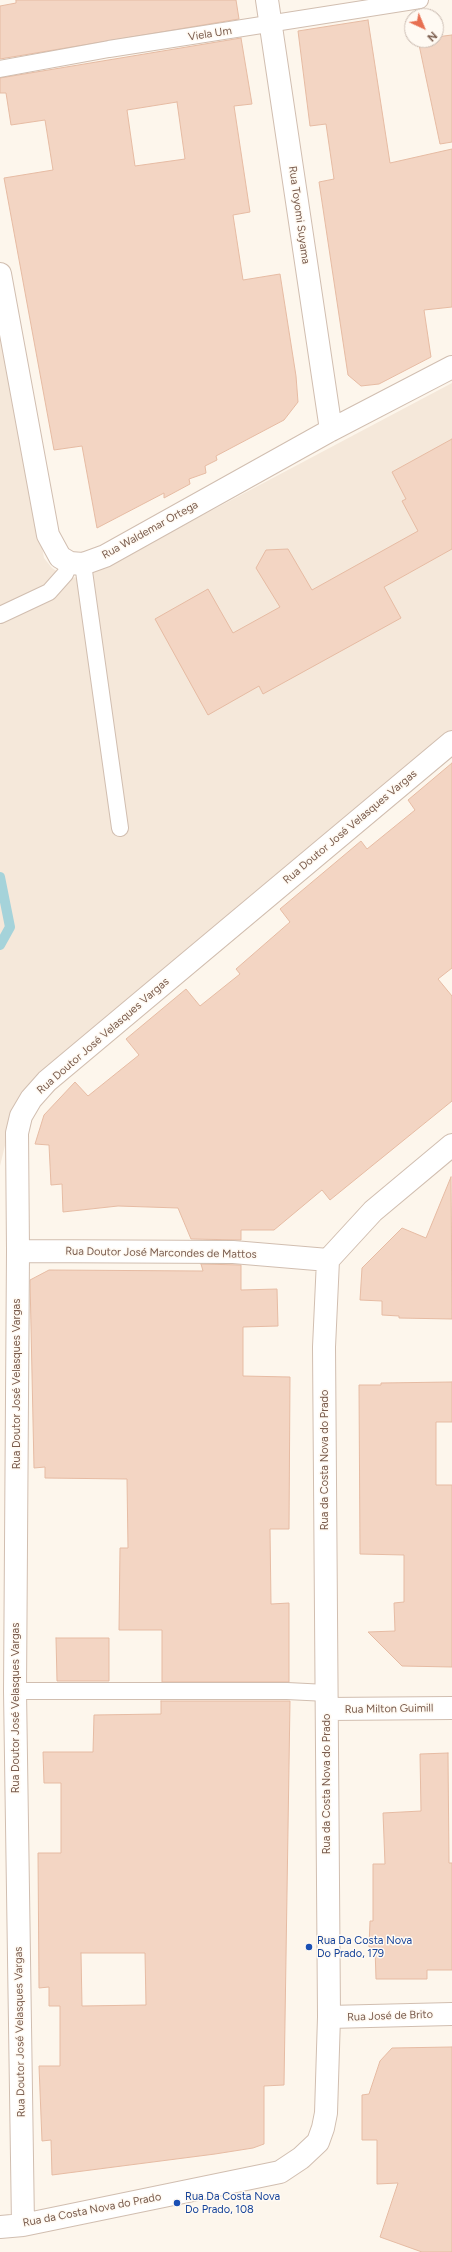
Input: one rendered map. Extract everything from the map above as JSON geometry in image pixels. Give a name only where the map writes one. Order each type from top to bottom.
[{"type":"street","name":"Rua Toyomi Suyama","points":[[267,0],[331,430]]},
{"type":"street","points":[[0,274],[48,535],[60,557],[76,563]]},
{"type":"street","name":"Rua Waldemar Ortega","points":[[76,563],[105,556],[331,430],[452,367]]},
{"type":"street","name":"Rua Doutor José Velasques Vargas","points":[[23,2225],[15,1691],[18,1251],[17,1133],[21,1116],[31,1099],[47,1081],[452,742]]},
{"type":"street","points":[[328,1260],[373,1211],[452,1145]]},
{"type":"street","name":"Rua Doutor José Marcondes de Mattos","points":[[18,1251],[233,1252],[328,1260]]},
{"type":"street","name":"Rua da Costa Nova do Prado","points":[[0,2227],[23,2225],[280,2172],[301,2158],[318,2142],[323,2128],[326,2113],[329,2017],[324,1347],[328,1260]]},
{"type":"street","name":"Rua Milton Guimill","points":[[327,1701],[452,1708]]},
{"type":"street","name":"Rua José de Brito","points":[[329,2017],[452,2014]]},
{"type":"lane","name":"Viela Um","points":[[0,69],[420,0]]},
{"type":"lane","points":[[0,615],[49,592],[76,563]]},
{"type":"lane","points":[[76,563],[120,828]]},
{"type":"lane","points":[[15,1691],[287,1691],[327,1701]]},
{"type":"shaded area","points":[[0,303],[44,558],[52,568],[67,578],[81,577],[105,567],[452,383],[452,757],[9,1129],[0,1166]]},
{"type":"building","points":[[16,0],[236,0],[239,19],[0,59],[0,6],[16,3]]},
{"type":"building","points":[[368,20],[390,163],[452,149],[452,307],[424,310],[431,357],[379,384],[361,386],[348,375],[319,182],[334,179],[326,124],[310,126],[298,31]]},
{"type":"building","points":[[452,35],[452,142],[440,144],[420,48],[444,48],[444,36]]},
{"type":"building","points":[[241,38],[252,104],[234,106],[250,212],[233,215],[243,280],[280,274],[296,376],[298,402],[284,420],[216,456],[217,460],[205,466],[206,473],[189,479],[190,484],[164,498],[164,493],[97,528],[82,446],[54,450],[4,178],[53,170],[45,120],[11,125],[6,93],[0,93],[0,78]],"holes":[[[177,102],[185,159],[135,166],[127,110]]]},
{"type":"building","points":[[452,439],[452,549],[384,587],[401,618],[263,694],[259,686],[208,715],[155,619],[208,589],[233,633],[280,607],[256,568],[266,550],[288,549],[312,590],[418,531],[402,501],[406,499],[392,472]]},
{"type":"building","points":[[452,763],[452,968],[438,979],[452,996],[452,1101],[330,1200],[322,1190],[274,1230],[241,1230],[241,1240],[191,1239],[178,1208],[118,1206],[63,1212],[62,1184],[51,1185],[49,1145],[35,1144],[44,1115],[75,1082],[88,1096],[139,1055],[126,1039],[186,989],[200,1006],[240,974],[236,969],[290,922],[280,909],[361,841],[367,849],[415,810],[408,800]]},
{"type":"building","points":[[451,1177],[452,1319],[399,1318],[399,1316],[382,1315],[382,1301],[360,1300],[362,1268],[402,1228],[426,1238]]},
{"type":"building","points":[[201,1264],[241,1265],[241,1290],[277,1289],[278,1326],[243,1327],[243,1376],[290,1377],[289,1529],[270,1529],[271,1604],[289,1603],[289,1682],[162,1682],[162,1630],[119,1630],[120,1548],[128,1548],[127,1479],[45,1478],[45,1467],[34,1468],[30,1280],[49,1270],[203,1271]]},
{"type":"building","points":[[452,1382],[452,1422],[436,1422],[436,1485],[452,1485],[452,1667],[402,1666],[368,1632],[395,1631],[394,1603],[404,1602],[404,1555],[360,1554],[359,1385],[381,1385],[381,1383]]},
{"type":"building","points":[[56,1638],[109,1638],[109,1681],[57,1681]]},
{"type":"building","points":[[161,1701],[290,1701],[284,2085],[264,2086],[264,2144],[253,2148],[215,2154],[52,2175],[51,2140],[42,2141],[39,2066],[60,2066],[60,2006],[49,2006],[49,1987],[39,1988],[38,1853],[61,1853],[61,1783],[44,1783],[43,1752],[93,1752],[94,1715],[161,1714]],"holes":[[[81,1953],[145,1953],[146,2005],[82,2006]]]},
{"type":"building","points":[[448,1753],[449,1863],[452,1863],[452,1970],[427,1970],[427,1979],[376,1979],[375,1948],[369,1947],[370,1921],[373,1921],[373,1864],[385,1864],[383,1813],[421,1811],[420,1754]]},
{"type":"building","points":[[452,2047],[452,2252],[422,2252],[380,2237],[398,2183],[377,2184],[377,2140],[362,2140],[362,2095],[369,2094],[380,2061],[392,2048]]},
{"type":"waterway","points":[[0,877],[10,927],[0,945]]},
{"type":"place","name":"Rua Da Costa Nova Do Prado, 179","points":[[309,1947]]},
{"type":"place","name":"Rua Da Costa Nova Do Prado, 108","points":[[177,2203]]}]
